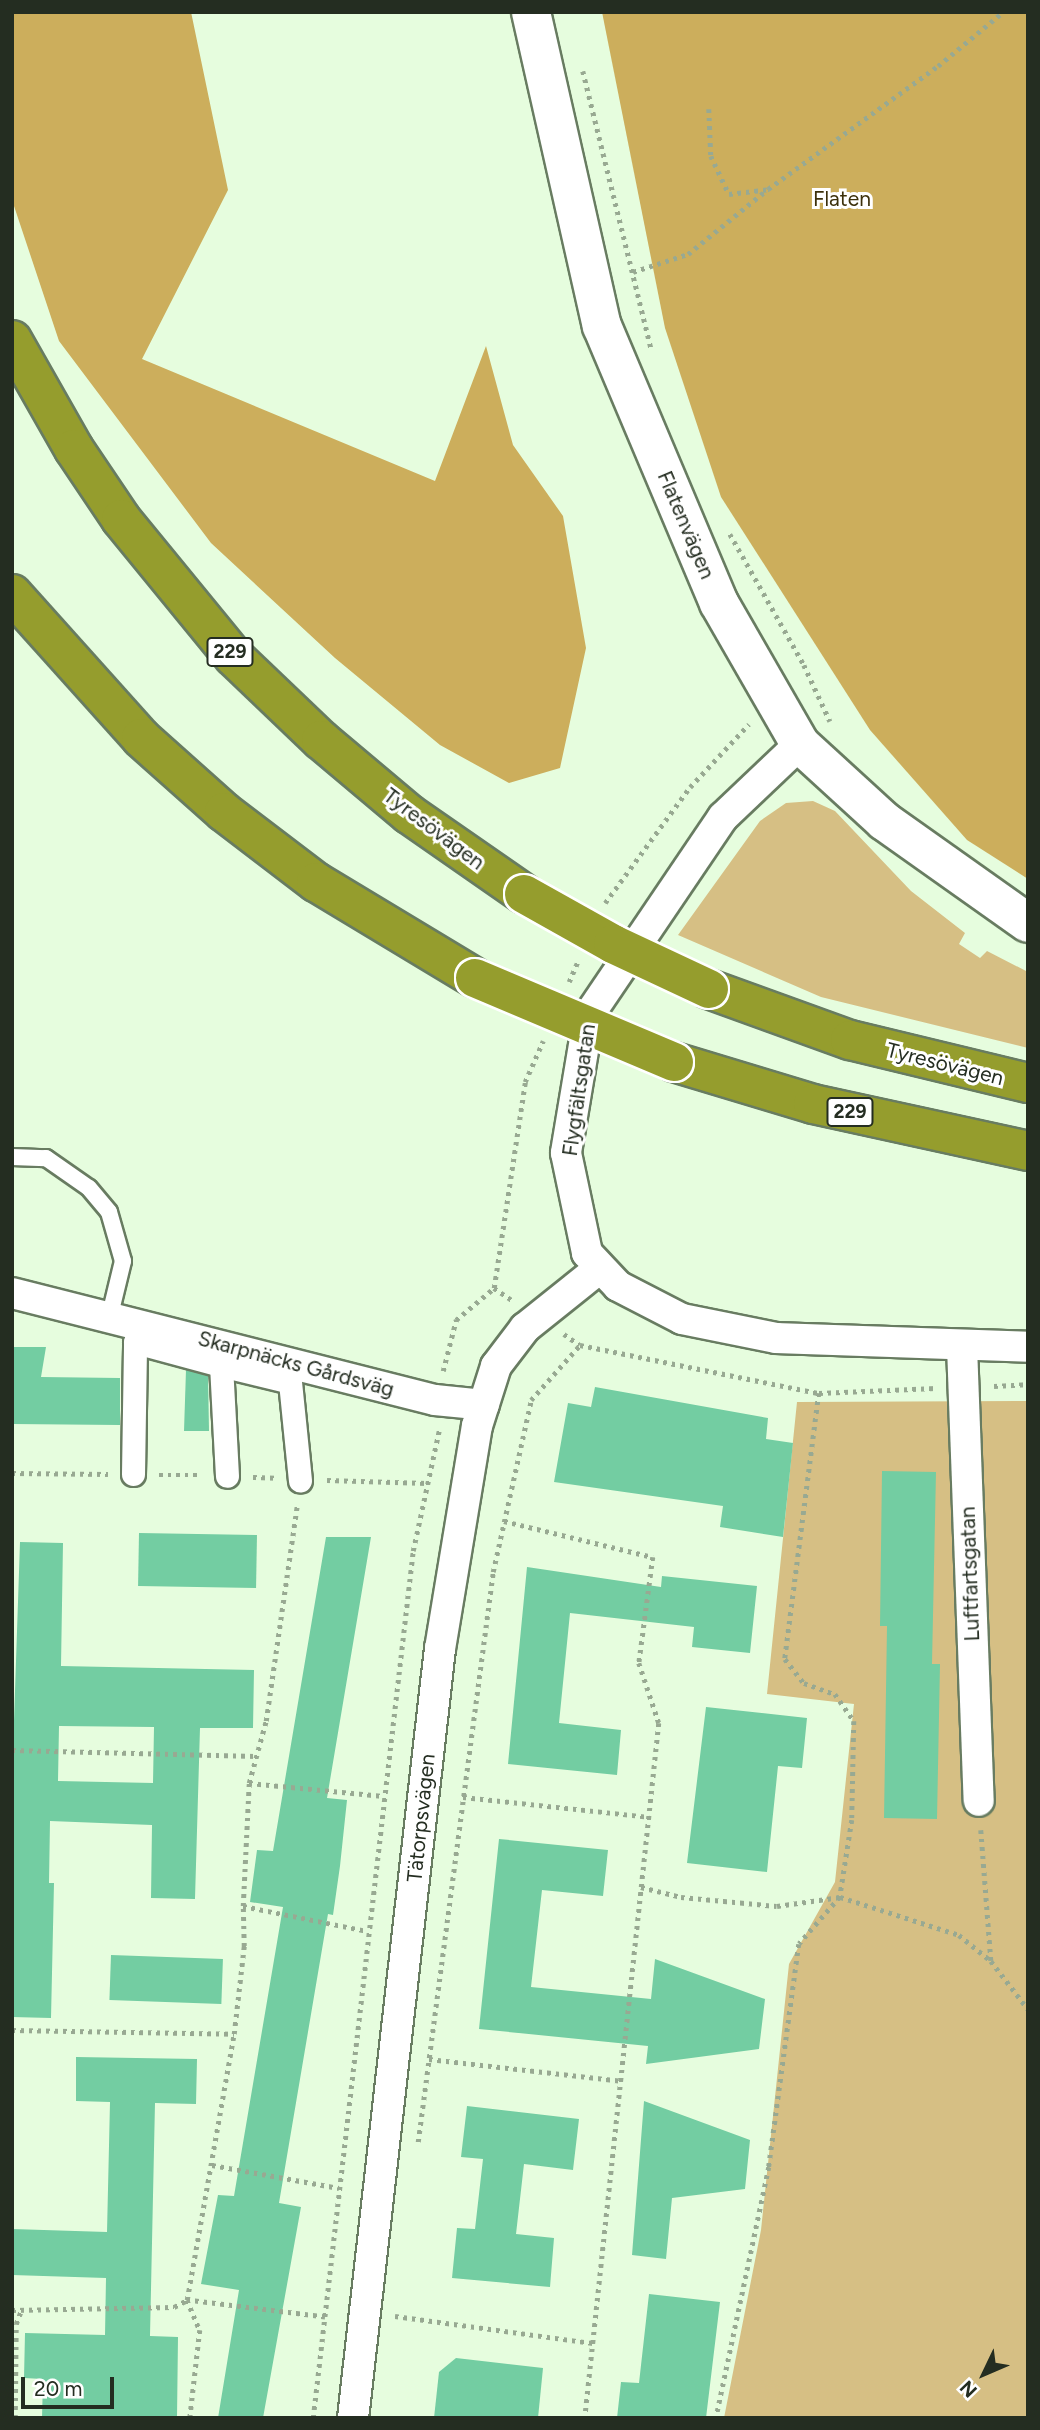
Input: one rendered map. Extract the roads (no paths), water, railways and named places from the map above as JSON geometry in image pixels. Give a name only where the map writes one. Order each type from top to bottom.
[{"type":"highway","name":"Tyresövägen","points":[[12,340],[74,449],[121,519],[234,657],[321,740],[409,814],[524,894],[613,944],[709,989],[850,1040],[1028,1083]]},
{"type":"highway","name":"229","points":[[12,594],[141,738],[224,812],[316,882],[475,978],[674,1062],[813,1104],[1028,1151]]},
{"type":"street","name":"Flatenvägen","points":[[531,12],[602,326],[719,603],[800,744],[884,821],[1028,923]]},
{"type":"street","name":"Flygfältsgatan","points":[[800,744],[723,817],[589,1015],[566,1153],[587,1253],[618,1286],[682,1319],[776,1338],[1028,1347]]},
{"type":"street","name":"Tätorpsvägen","points":[[353,2418],[440,1649],[484,1405],[496,1366],[525,1328],[600,1268]]},
{"type":"street","name":"Skarpnäcks Gårdsväg","points":[[12,1293],[109,1319],[218,1342],[435,1400],[484,1405]]},
{"type":"street","points":[[133,1474],[135,1342],[290,1382],[300,1479]]},
{"type":"street","name":"Luftfartsgatan","points":[[961,1346],[979,1801]]},
{"type":"street","points":[[220,1366],[227,1476]]},
{"type":"lane","points":[[12,1157],[46,1158],[89,1188],[109,1212],[123,1261],[109,1319]]},
{"type":"park label","name":"Flaten","points":[[842,199]]}]
